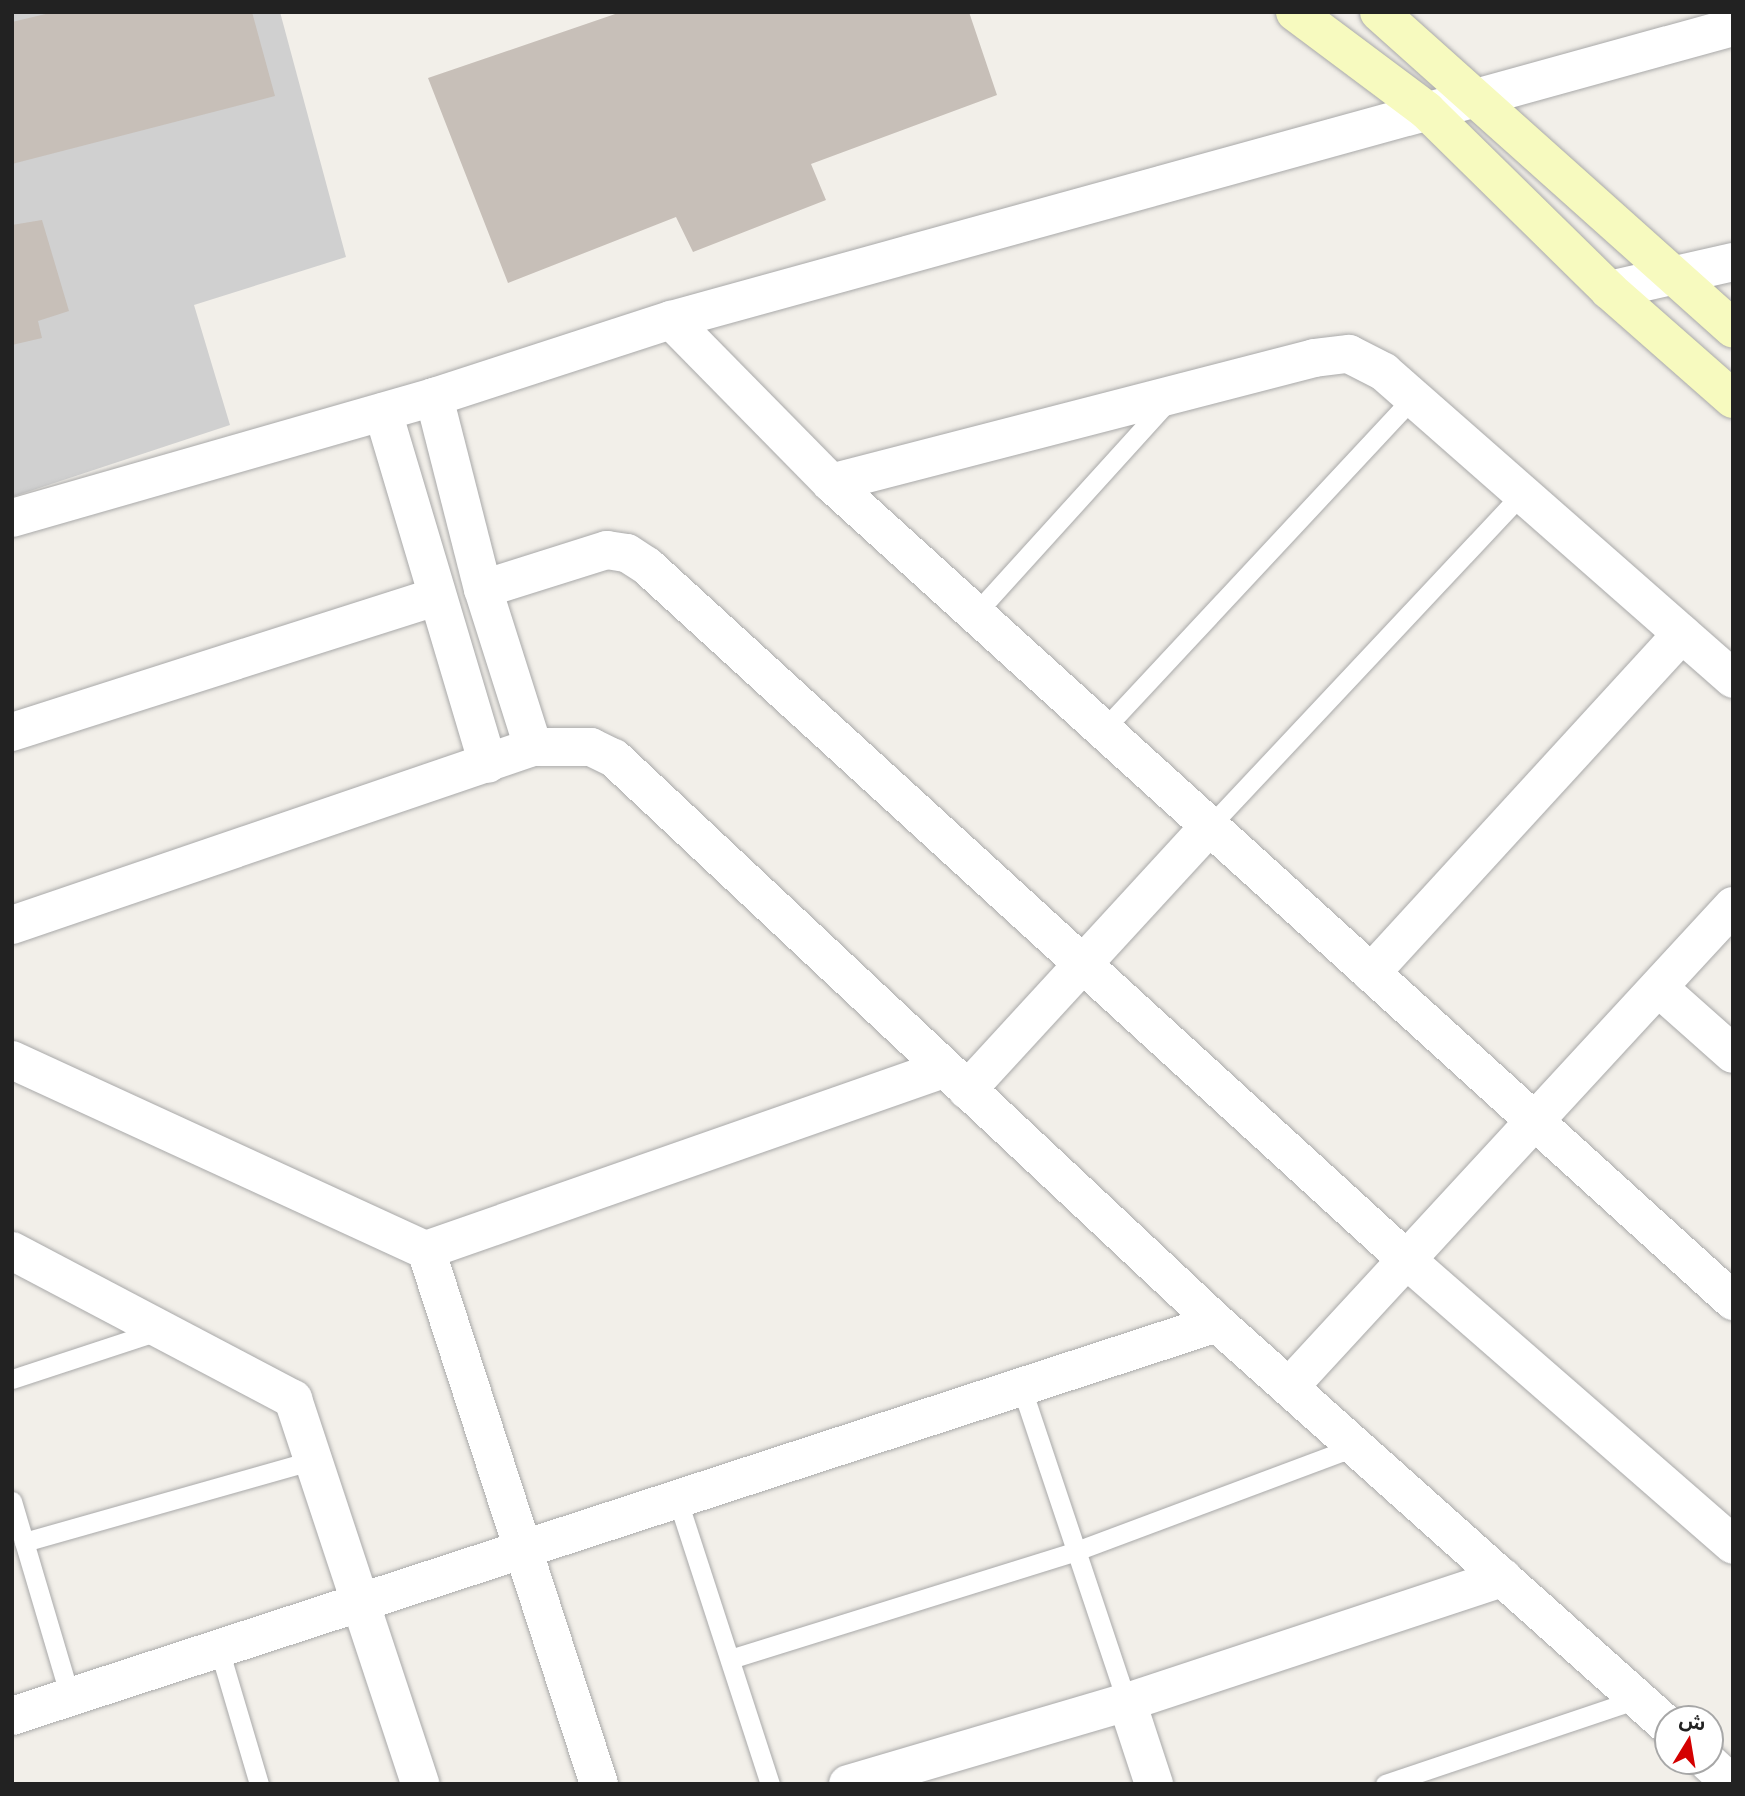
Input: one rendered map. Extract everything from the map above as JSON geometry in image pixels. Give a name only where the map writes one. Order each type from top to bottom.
[{"type":"street","points":[[1296,12],[1426,110],[1609,290],[1733,399]]},
{"type":"street","points":[[1378,12],[1733,328]]},
{"type":"street","points":[[12,518],[434,397],[671,320],[1473,95],[1733,27]]},
{"type":"street","points":[[1609,290],[1733,262]]},
{"type":"street","points":[[671,320],[831,483],[1733,1301]]},
{"type":"street","points":[[831,483],[1314,358],[1349,354],[1384,372],[1733,679]]},
{"type":"street","points":[[434,397],[483,589],[533,747]]},
{"type":"street","points":[[383,412],[434,597],[488,764]]},
{"type":"street","points":[[483,589],[586,554],[628,553],[1083,959],[1409,1262],[1733,1545]]},
{"type":"street","points":[[12,732],[434,597]]},
{"type":"street","points":[[1371,973],[1682,634]]},
{"type":"street","points":[[12,925],[533,747],[570,743],[614,758],[1217,1324],[1290,1386],[1654,1713]]},
{"type":"street","points":[[12,1060],[426,1250],[955,1080],[1083,959],[1209,827]]},
{"type":"street","points":[[1290,1386],[1661,990],[1733,906]]},
{"type":"street","points":[[1661,990],[1733,1054]]},
{"type":"street","points":[[426,1250],[599,1784]]},
{"type":"street","points":[[12,1251],[293,1398],[317,1459],[420,1784]]},
{"type":"street","points":[[12,1716],[364,1602],[522,1547],[1217,1324]]},
{"type":"street","points":[[848,1784],[1127,1702],[1503,1578]]},
{"type":"street","points":[[1127,1702],[1154,1784]]},
{"type":"lane","points":[[975,614],[1175,394]]},
{"type":"lane","points":[[1103,730],[1413,398]]},
{"type":"lane","points":[[1209,827],[1522,494]]},
{"type":"lane","points":[[12,1379],[165,1329]]},
{"type":"lane","points":[[1021,1386],[1127,1702]]},
{"type":"lane","points":[[730,1659],[1076,1551],[1357,1446]]},
{"type":"lane","points":[[24,1542],[317,1459]]},
{"type":"lane","points":[[677,1498],[770,1784]]},
{"type":"lane","points":[[12,1501],[70,1697]]},
{"type":"lane","points":[[219,1649],[259,1784]]},
{"type":"lane","points":[[1384,1784],[1638,1699]]},
{"type":"shaded area","points":[[12,12],[280,12],[346,257],[194,305],[230,425],[12,497]]},
{"type":"building","points":[[54,12],[252,12],[275,96],[12,164],[12,22]]},
{"type":"building","points":[[621,12],[969,12],[997,95],[811,164],[826,200],[693,252],[676,217],[508,283],[428,78]]},
{"type":"building","points":[[42,220],[69,311],[38,321],[42,338],[12,345],[12,225]]}]
